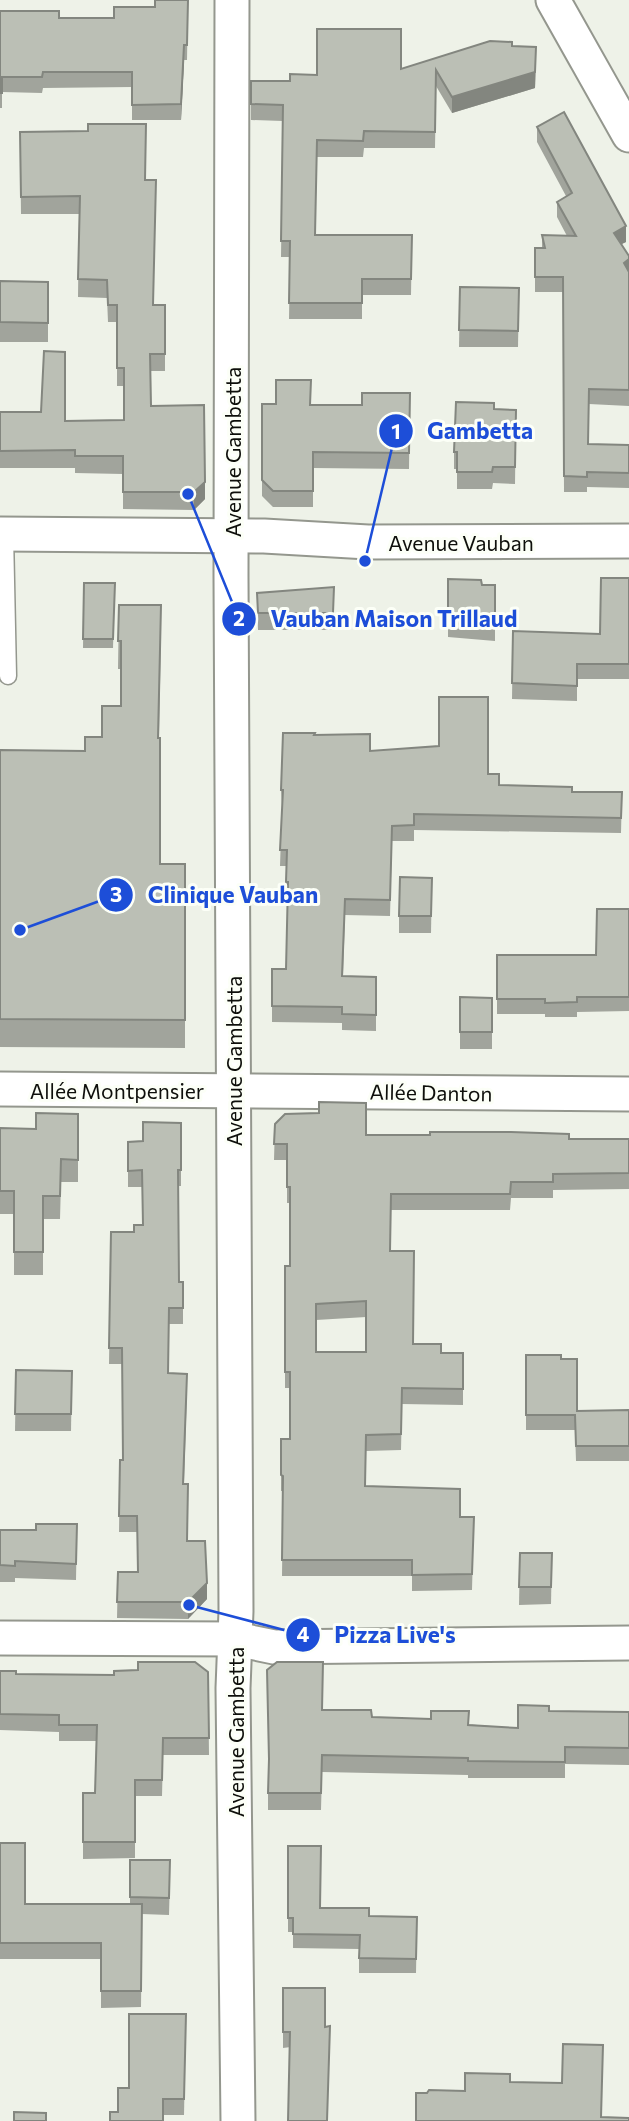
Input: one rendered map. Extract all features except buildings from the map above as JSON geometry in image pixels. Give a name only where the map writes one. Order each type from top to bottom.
[{"type":"street","name":"Avenue Gambetta","points":[[232,0],[231,535],[236,1639],[233,1688],[238,2121]]},
{"type":"street","points":[[554,0],[629,135]]},
{"type":"street","name":"Avenue Vauban","points":[[3,534],[231,535],[368,542],[629,541]]},
{"type":"street","name":"Allée Montpensier","points":[[0,1090],[233,1091]]},
{"type":"street","name":"Allée Danton","points":[[233,1091],[629,1094]]},
{"type":"street","points":[[0,1638],[236,1639],[274,1647],[629,1643]]},
{"type":"lane","points":[[3,534],[8,676]]},
{"type":"place","name":"Vauban Maison Trillaud","points":[[188,494]]},
{"type":"place","name":"Gambetta","points":[[365,561]]},
{"type":"place","name":"Clinique Vauban","points":[[20,930]]},
{"type":"place","name":"Pizza Live's","points":[[189,1605]]}]
